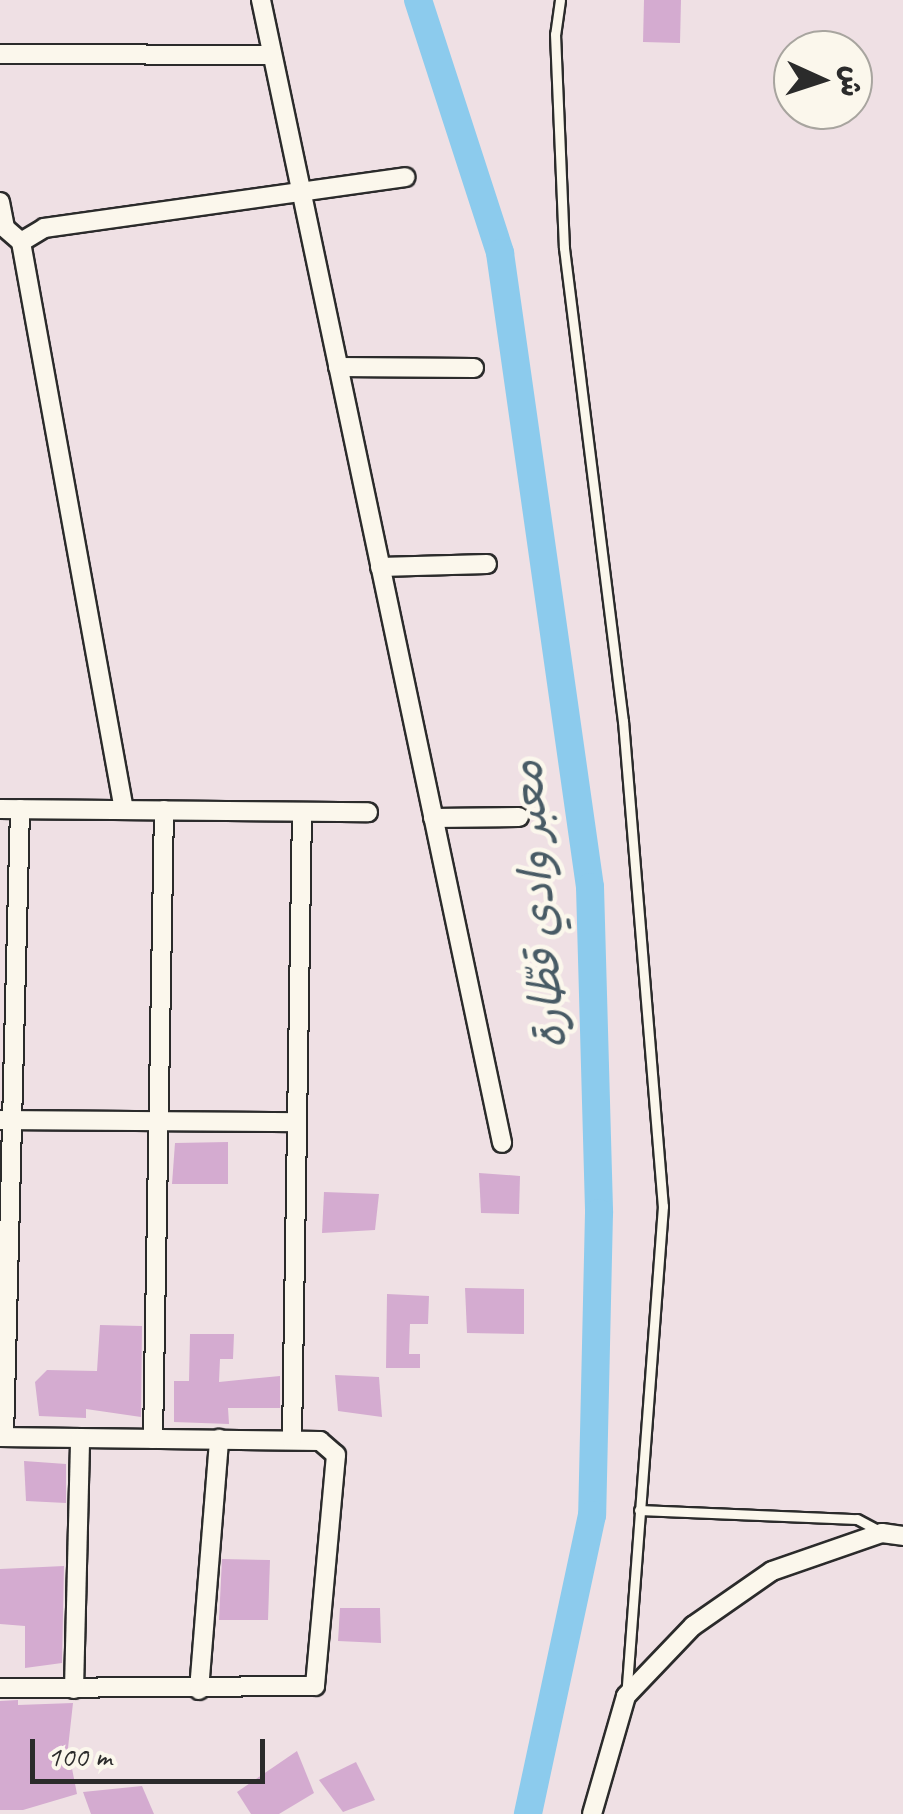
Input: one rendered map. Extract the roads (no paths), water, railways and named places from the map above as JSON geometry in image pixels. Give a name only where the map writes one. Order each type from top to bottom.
[{"type":"street","points":[[261,0],[502,1144]]},
{"type":"street","points":[[0,54],[272,56]]},
{"type":"street","points":[[21,242],[44,228],[406,177]]},
{"type":"street","points":[[0,202],[5,228],[21,242],[124,810]]},
{"type":"street","points":[[338,368],[474,368]]},
{"type":"street","points":[[380,567],[487,564]]},
{"type":"street","points":[[0,809],[368,812]]},
{"type":"street","points":[[0,1688],[296,1690],[318,1680],[336,1455],[320,1441],[2,1437],[6,1120],[20,809]]},
{"type":"street","points":[[153,1438],[164,810]]},
{"type":"street","points":[[292,1440],[302,812]]},
{"type":"street","points":[[434,818],[519,818]]},
{"type":"street","points":[[6,1120],[297,1122]]},
{"type":"street","points":[[74,1689],[80,1438]]},
{"type":"street","points":[[199,1690],[219,1439]]},
{"type":"street","points":[[592,1814],[626,1696],[693,1626],[772,1571],[882,1532],[903,1536]]},
{"type":"lane","points":[[560,0],[555,34],[564,248],[622,721],[663,1206],[626,1696]]},
{"type":"lane","points":[[640,1510],[857,1520],[882,1532]]},
{"type":"waterway","name":"معبر وادي قطّارة","points":[[418,0],[500,253],[590,887],[599,1213],[592,1515],[528,1814]]}]
